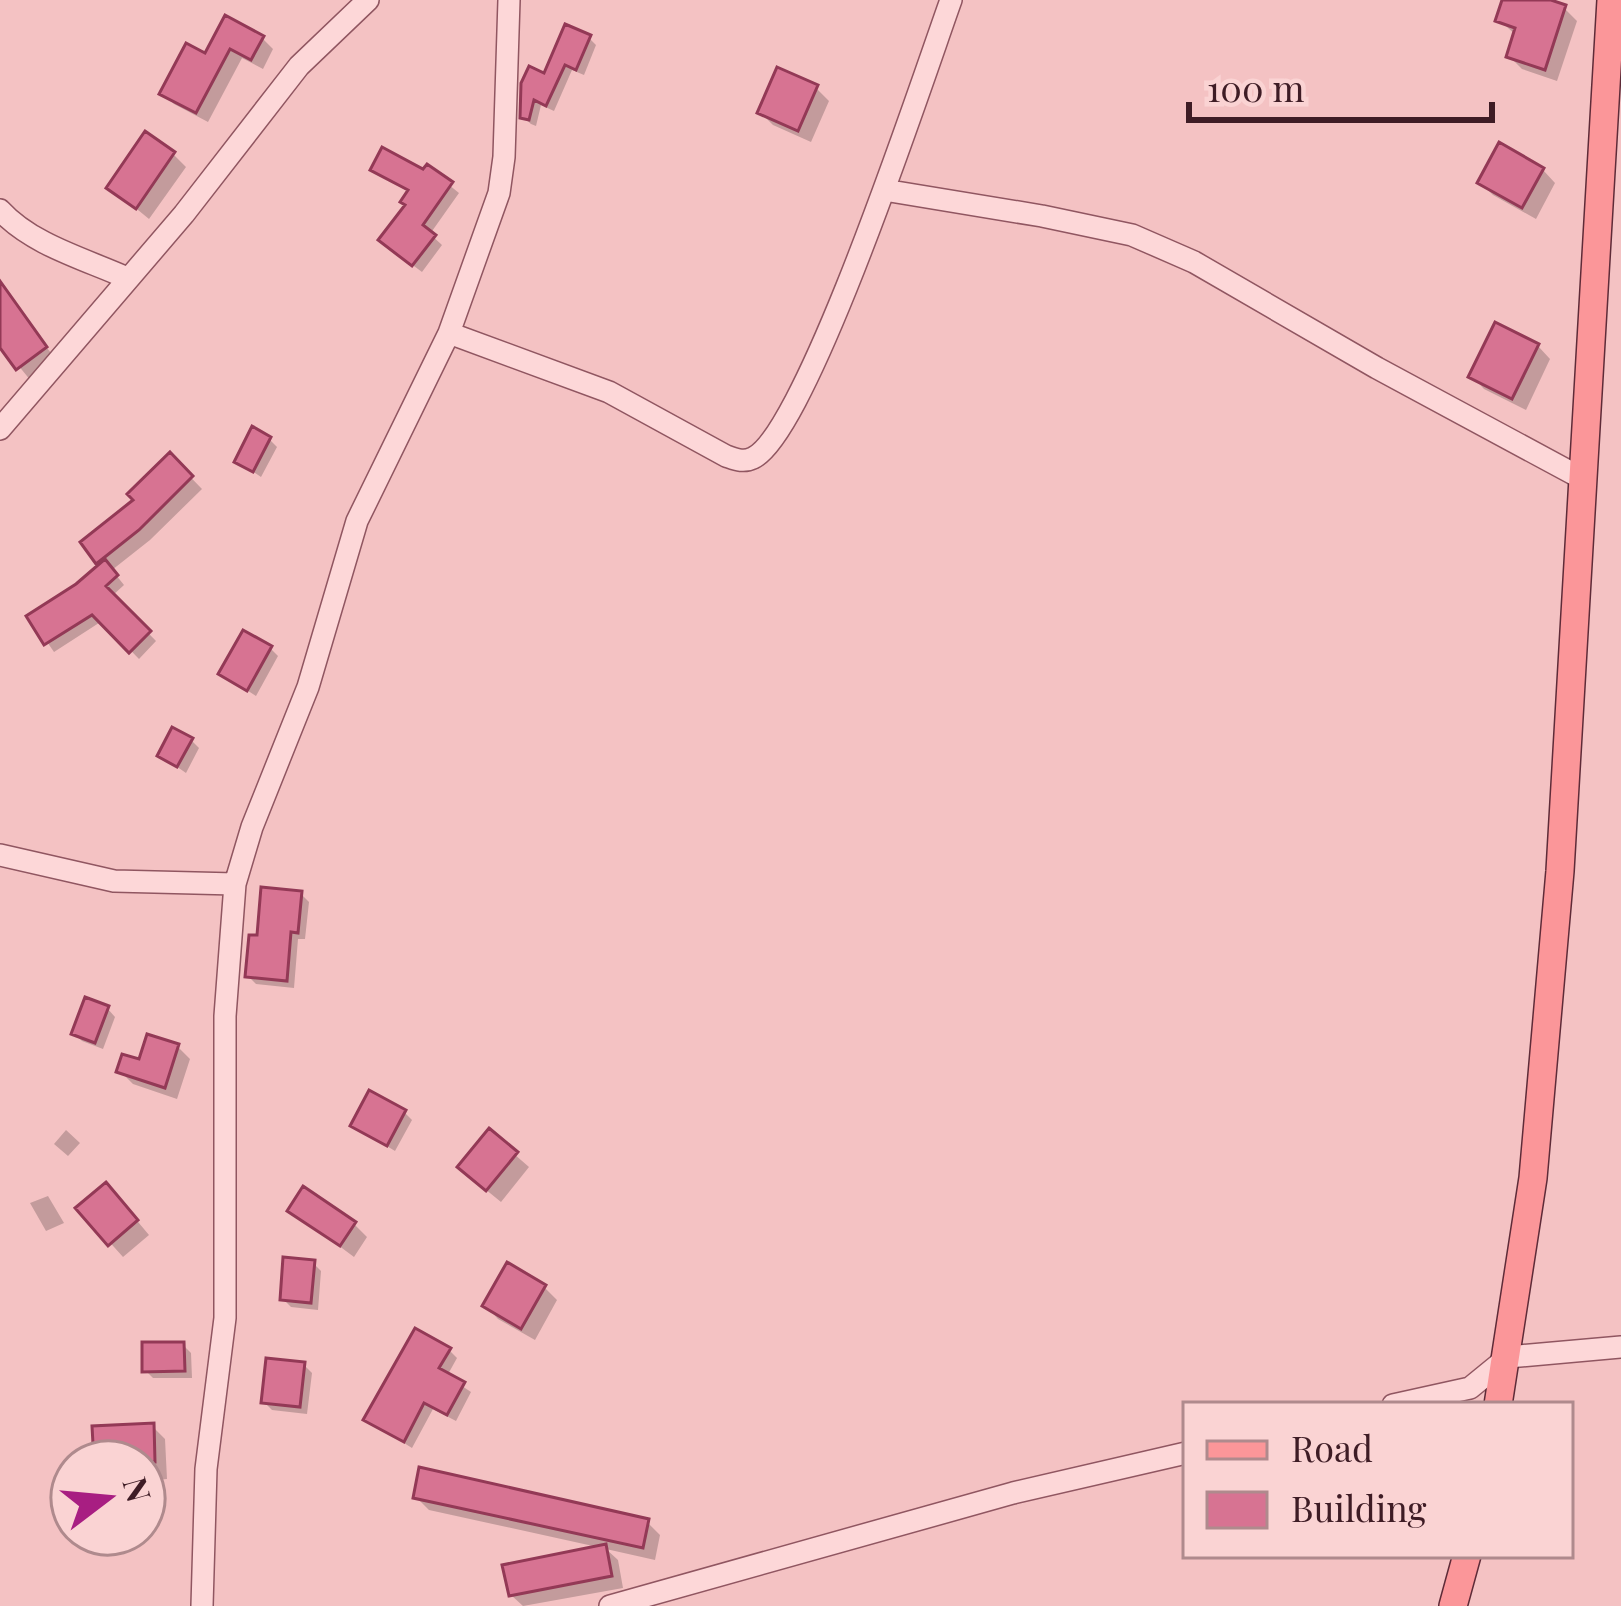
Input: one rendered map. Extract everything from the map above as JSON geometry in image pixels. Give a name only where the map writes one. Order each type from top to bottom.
[{"type":"main road","points":[[1499,1402],[1533,1178],[1561,871],[1611,0]]},
{"type":"main road","points":[[1454,1606],[1465,1558]]},
{"type":"street","points":[[0,429],[184,214],[299,66],[368,0]]},
{"type":"street","points":[[202,1606],[206,1469],[225,1318],[225,1016],[235,884],[252,827],[308,687],[364,504],[449,333],[499,193],[509,0]]},
{"type":"street","points":[[449,333],[609,392],[726,456],[742,461],[753,458],[776,434],[830,329],[951,0]]},
{"type":"street","points":[[884,190],[1132,235],[1194,262],[1583,479]]},
{"type":"street","points":[[0,210],[47,243],[127,278]]},
{"type":"street","points":[[0,855],[114,880],[235,884]]},
{"type":"street","points":[[1407,1402],[1470,1388],[1508,1357],[1621,1347]]},
{"type":"street","points":[[610,1606],[1013,1493],[1183,1454]]},
{"type":"building","points":[[1502,0],[1551,0],[1566,5],[1545,70],[1506,57],[1515,28],[1495,21]]},
{"type":"building","points":[[225,15],[264,36],[251,60],[230,49],[196,113],[159,94],[186,43],[205,53]]},
{"type":"building","points":[[565,24],[591,35],[576,70],[565,65],[546,106],[534,100],[529,120],[520,118],[521,83],[529,66],[544,73]]},
{"type":"building","points":[[777,67],[818,85],[798,131],[757,113]]},
{"type":"building","points":[[145,131],[175,152],[136,209],[106,188]]},
{"type":"building","points":[[1499,142],[1544,168],[1522,208],[1477,183]]},
{"type":"building","points":[[382,147],[423,169],[427,164],[453,182],[423,225],[436,235],[412,266],[378,240],[405,205],[400,202],[408,190],[370,170]]},
{"type":"building","points":[[0,281],[47,347],[16,370],[0,348]]},
{"type":"building","points":[[1495,322],[1539,344],[1512,399],[1468,377]]},
{"type":"building","points":[[252,426],[271,437],[253,472],[234,462]]},
{"type":"building","points":[[170,452],[193,476],[139,530],[96,564],[80,542],[133,500],[127,494]]},
{"type":"building","points":[[105,559],[118,575],[106,586],[151,631],[129,653],[92,615],[44,645],[26,616]]},
{"type":"building","points":[[243,630],[272,646],[247,691],[218,674]]},
{"type":"building","points":[[172,727],[193,738],[177,767],[157,756]]},
{"type":"building","points":[[261,887],[302,891],[298,933],[291,932],[287,981],[245,977],[249,935],[257,935]]},
{"type":"building","points":[[85,997],[109,1006],[95,1043],[71,1034]]},
{"type":"building","points":[[147,1034],[179,1044],[165,1088],[116,1072],[122,1054],[139,1059]]},
{"type":"building","points":[[369,1090],[406,1110],[387,1146],[350,1126]]},
{"type":"building","points":[[489,1128],[518,1152],[486,1191],[457,1167]]},
{"type":"building","points":[[106,1182],[138,1220],[108,1246],[75,1208]]},
{"type":"building","points":[[303,1186],[356,1222],[340,1246],[287,1211]]},
{"type":"building","points":[[283,1257],[315,1260],[311,1303],[280,1300]]},
{"type":"building","points":[[507,1262],[546,1285],[521,1329],[482,1306]]},
{"type":"building","points":[[415,1328],[451,1348],[439,1368],[465,1382],[447,1415],[424,1403],[404,1442],[363,1420]]},
{"type":"building","points":[[142,1342],[184,1342],[185,1371],[142,1372]]},
{"type":"building","points":[[266,1358],[305,1362],[300,1407],[261,1403]]},
{"type":"building","points":[[154,1423],[154,1438],[93,1438],[92,1426]]},
{"type":"building","points":[[419,1467],[649,1519],[643,1548],[413,1498]]},
{"type":"building","points":[[606,1544],[612,1576],[509,1596],[502,1565]]}]
